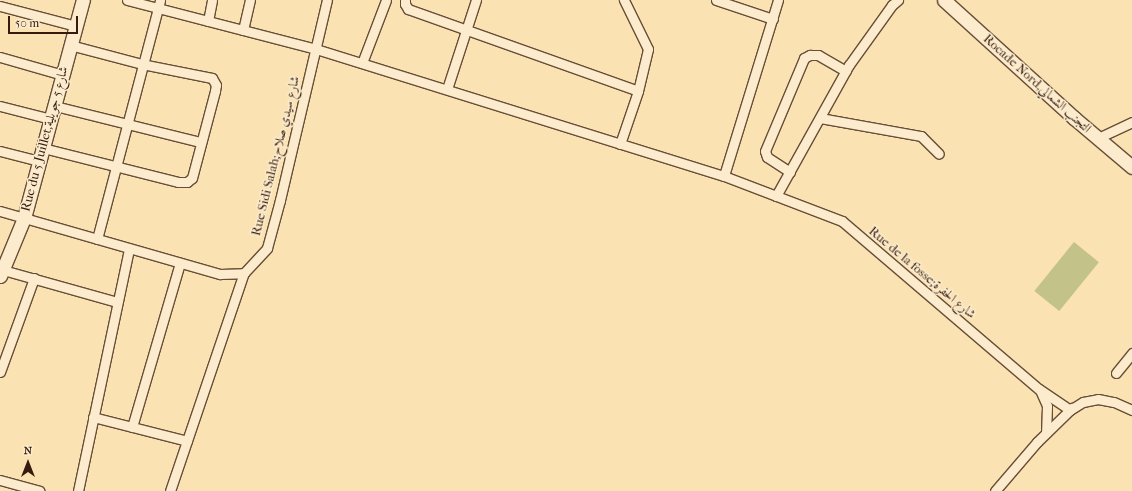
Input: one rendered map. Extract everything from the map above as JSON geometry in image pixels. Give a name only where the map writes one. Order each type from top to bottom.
[{"type":"street","name":"Rue du 5 Juillet,شارع 5 جويلية","points":[[2,273],[24,218],[83,0]]},
{"type":"street","name":"Rue de la fosse;شارع الحفرة","points":[[127,0],[159,4],[208,21],[316,49],[447,89],[724,176],[842,221],[1039,389],[1070,410],[1072,408]]},
{"type":"street","points":[[208,21],[212,0]]},
{"type":"street","points":[[243,30],[250,0]]},
{"type":"street","name":"Rue Sidi Salah;شارع سيدي صلاح","points":[[244,273],[267,248],[280,200],[327,0]]},
{"type":"street","points":[[362,63],[386,0]]},
{"type":"street","points":[[406,0],[405,4],[408,9],[638,91]]},
{"type":"street","points":[[447,89],[476,0]]},
{"type":"street","points":[[620,144],[638,91],[648,49],[624,0]]},
{"type":"street","points":[[716,0],[773,19]]},
{"type":"street","points":[[724,176],[778,0]]},
{"type":"street","points":[[776,196],[846,71],[892,5],[898,0]]},
{"type":"street","name":"Rocade Nord,التجنب الشمالي","points":[[944,0],[1132,167]]},
{"type":"street","points":[[97,239],[117,167],[126,123],[159,4]]},
{"type":"street","points":[[0,6],[76,26]]},
{"type":"street","points":[[43,148],[178,182],[187,182],[192,178],[215,91],[216,85],[212,78],[142,64],[70,45]]},
{"type":"street","points":[[790,172],[767,158],[765,151],[804,58],[810,55],[818,55],[846,71]]},
{"type":"street","points":[[0,57],[63,75]]},
{"type":"street","points":[[0,106],[51,119]]},
{"type":"street","points":[[55,106],[201,142]]},
{"type":"street","points":[[820,118],[921,136],[939,154]]},
{"type":"street","points":[[1098,138],[1132,122]]},
{"type":"street","points":[[0,151],[40,161]]},
{"type":"street","points":[[0,211],[220,274],[244,273],[170,491]]},
{"type":"street","points":[[78,491],[129,248]]},
{"type":"street","points":[[132,427],[180,263]]},
{"type":"street","points":[[2,273],[34,278],[117,302]]},
{"type":"street","points":[[0,372],[2,358],[34,278]]},
{"type":"street","points":[[1116,372],[1132,353]]},
{"type":"street","name":"Rue de la fosse;شارع الحفرة","points":[[1039,389],[1047,406],[1046,433]]},
{"type":"street","points":[[995,491],[1046,433],[1072,408],[1083,402],[1098,399],[1114,402],[1132,410]]},
{"type":"street","points":[[93,417],[187,441]]},
{"type":"street","points":[[0,480],[11,487],[40,491]]},
{"type":"shaded area","points":[[1074,242],[1099,262],[1059,311],[1034,291]]}]
